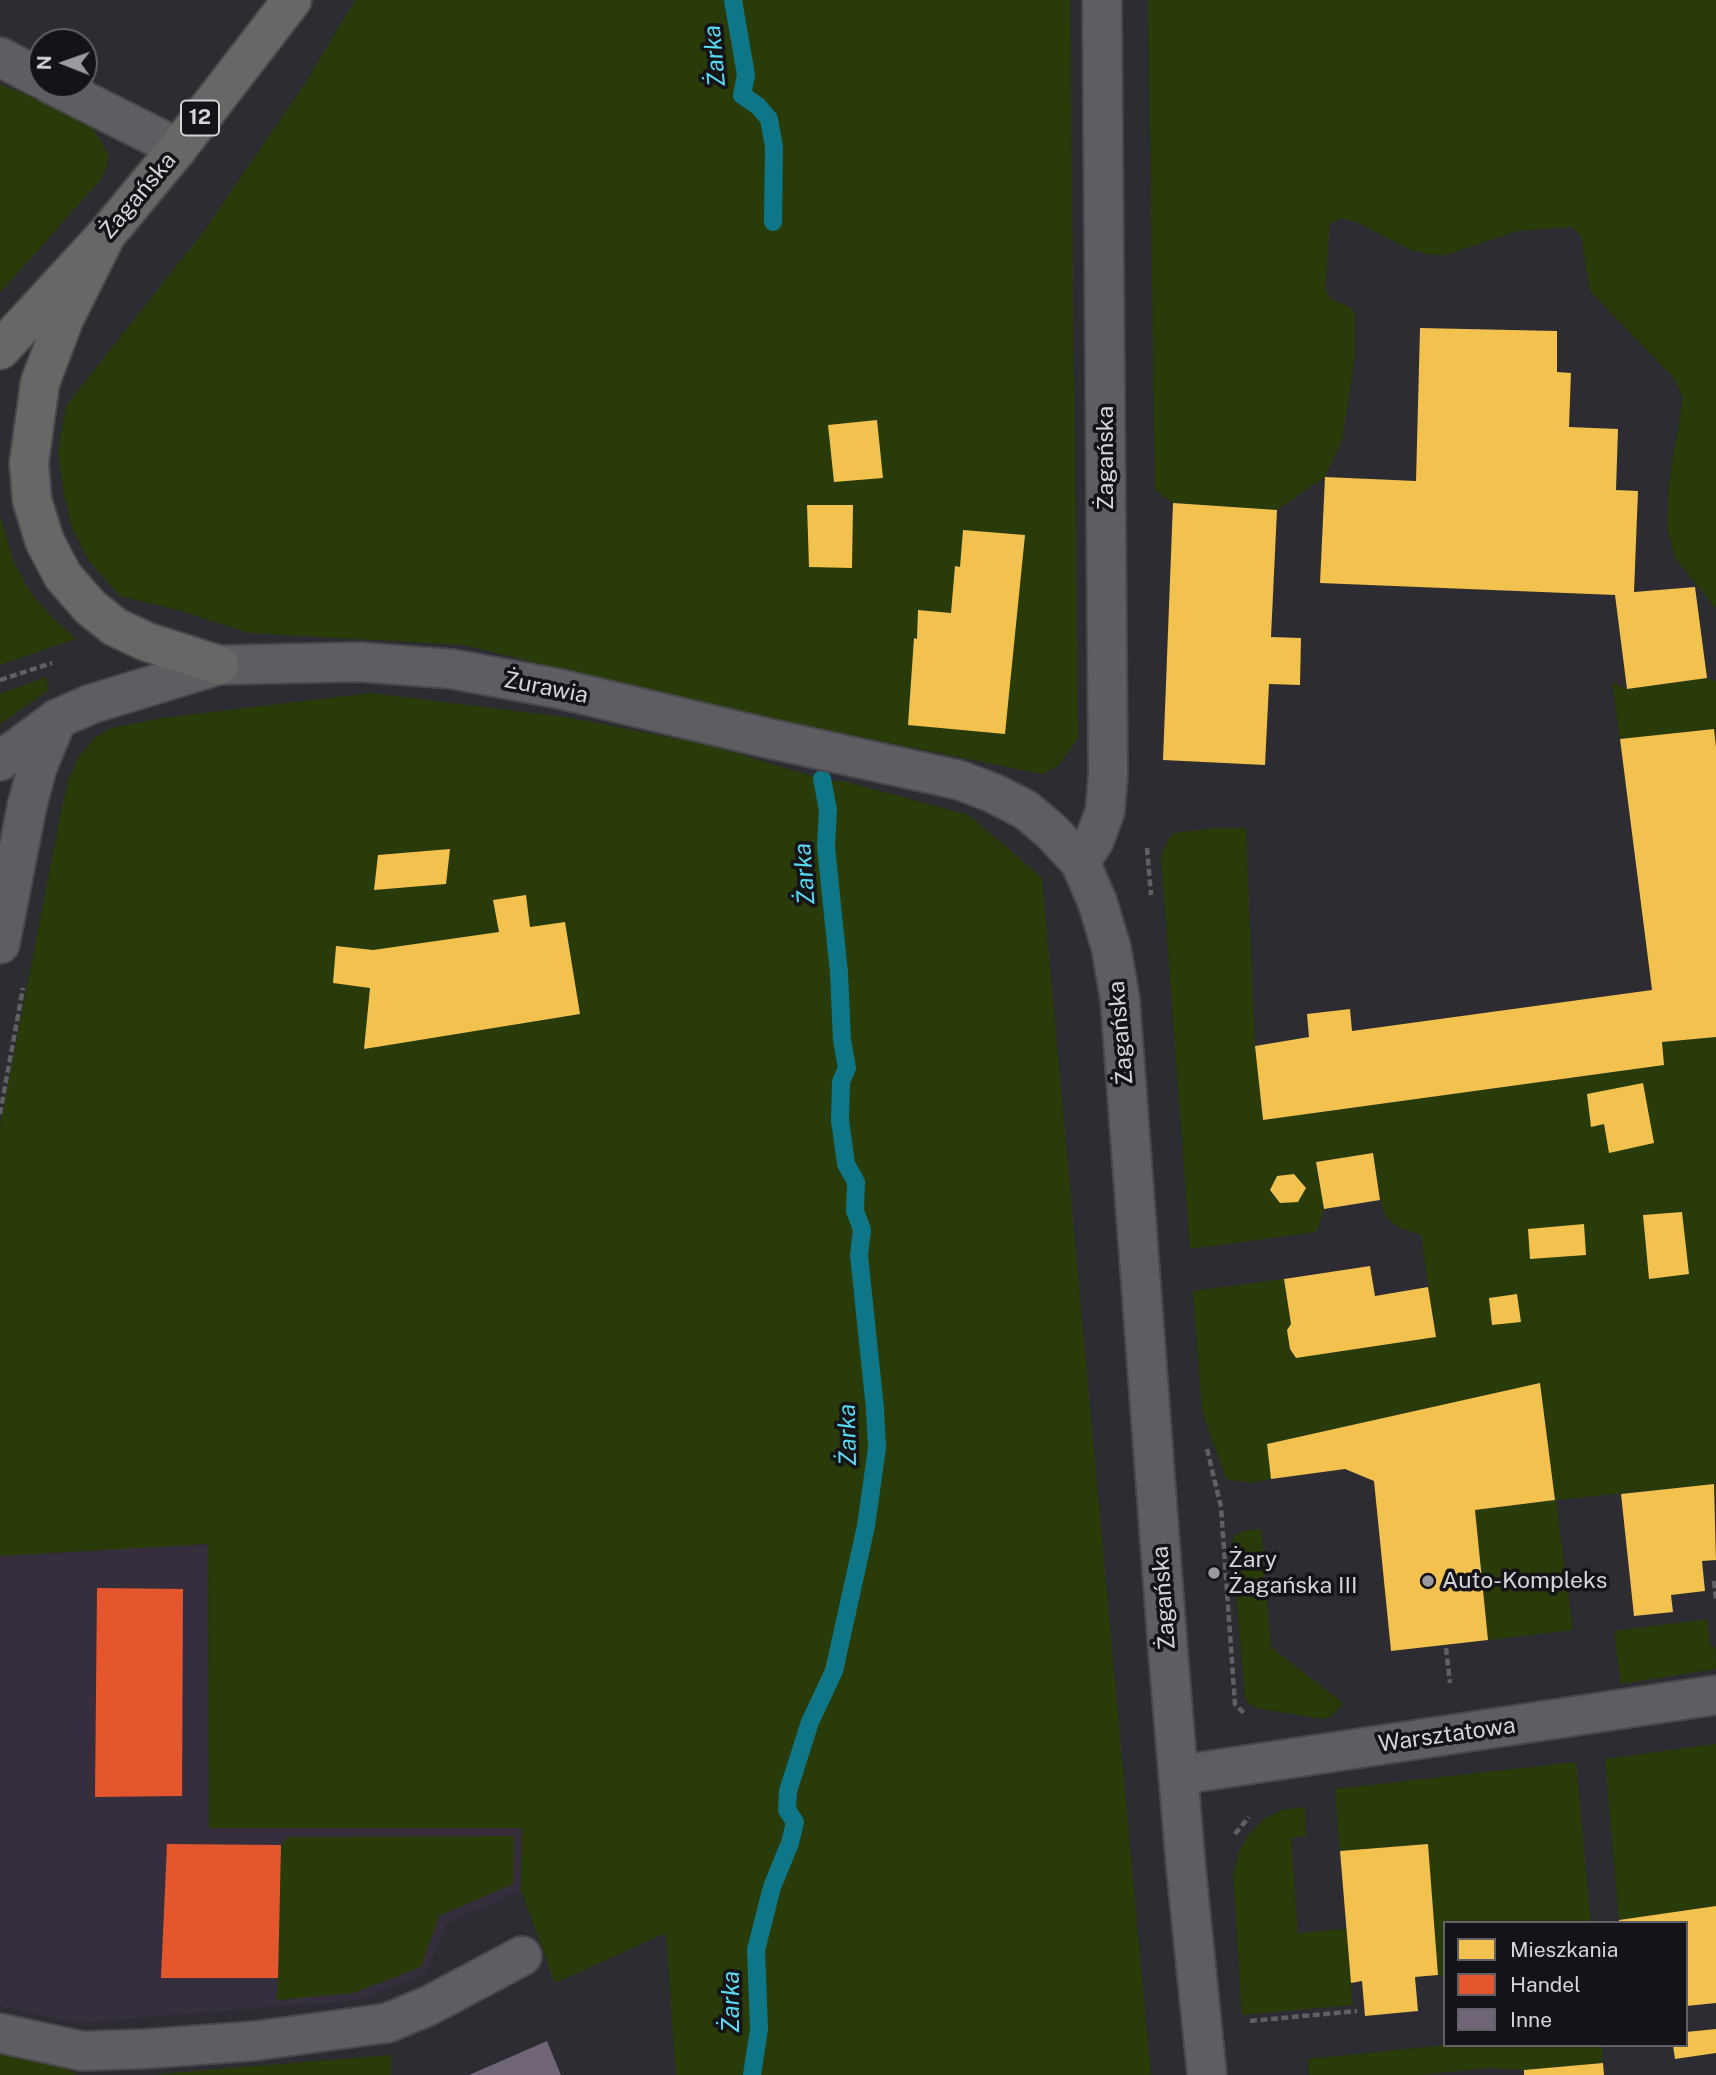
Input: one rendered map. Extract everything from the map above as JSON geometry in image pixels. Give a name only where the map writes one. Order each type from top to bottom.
[{"type":"main road","name":"Żagańska","points":[[0,350],[106,235],[178,148],[292,0]]},
{"type":"main road","points":[[106,235],[64,319],[40,383],[29,463],[32,500],[45,542],[63,576],[90,607],[115,626],[147,642],[219,665]]},
{"type":"street","name":"Żagańska","points":[[1102,0],[1108,775],[1105,811],[1094,841],[1080,862],[1097,901],[1111,947],[1120,999],[1178,1775],[1207,2075]]},
{"type":"street","points":[[0,57],[28,72]]},
{"type":"street","points":[[79,98],[178,148]]},
{"type":"street","name":"Żurawia","points":[[0,761],[57,719],[91,704],[219,665],[359,662],[452,669],[560,689],[959,780],[1026,810],[1052,832],[1080,862]]},
{"type":"street","points":[[0,944],[27,806],[37,768],[57,719]]},
{"type":"street","name":"Warsztatowa","points":[[1178,1775],[1716,1695]]},
{"type":"street","points":[[0,2033],[82,2051],[131,2050],[254,2041],[387,2023],[428,2006],[522,1956]]},
{"type":"path","points":[[0,1114],[24,977]]},
{"type":"path","points":[[1206,1445],[1221,1507],[1235,1704],[1247,1716]]},
{"type":"path","points":[[1714,1581],[1716,1599]]},
{"type":"path","points":[[1249,2021],[1357,2011]]},
{"type":"shaded area","points":[[208,1544],[209,1828],[522,1828],[521,1890],[446,1923],[426,1973],[358,2000],[78,2023],[0,2006],[0,1556]]},
{"type":"green space","points":[[355,0],[1070,0],[1078,738],[1059,765],[1043,774],[1032,772],[725,709],[464,645],[249,633],[178,610],[120,596],[89,561],[72,528],[58,450],[66,406],[204,231],[304,85]]},
{"type":"green space","points":[[1148,0],[1716,0],[1716,609],[1675,558],[1667,526],[1669,483],[1683,398],[1673,377],[1590,291],[1581,237],[1572,227],[1518,231],[1446,255],[1411,250],[1356,222],[1342,218],[1330,224],[1325,290],[1330,298],[1351,308],[1355,314],[1355,357],[1342,440],[1325,477],[1277,510],[1173,503],[1155,490]]},
{"type":"green space","points":[[0,84],[88,121],[108,153],[107,167],[101,179],[0,293]]},
{"type":"green space","points":[[0,515],[14,562],[30,592],[76,639],[0,665]]},
{"type":"green space","points":[[46,677],[49,690],[0,724],[0,694]]},
{"type":"green space","points":[[1707,678],[1716,681],[1716,747],[1713,729],[1620,739],[1612,682],[1627,689]]},
{"type":"green space","points":[[371,693],[566,717],[709,745],[822,779],[826,810],[824,847],[836,963],[840,1040],[846,1066],[839,1083],[838,1120],[845,1163],[854,1183],[853,1211],[861,1231],[858,1254],[874,1409],[874,1464],[865,1527],[833,1670],[809,1722],[787,1790],[786,1811],[794,1822],[789,1843],[771,1885],[755,1950],[758,2029],[751,2075],[676,2075],[666,1933],[555,1983],[521,1890],[522,1828],[209,1828],[208,1544],[0,1556],[0,1126],[68,781],[79,756],[96,737],[112,728],[162,718]]},
{"type":"green space","points":[[829,780],[847,782],[969,815],[1042,878],[1151,2075],[754,2075],[760,2029],[758,1951],[773,1889],[793,1845],[798,1822],[789,1809],[791,1792],[814,1721],[837,1674],[878,1489],[880,1408],[863,1257],[867,1230],[860,1210],[860,1181],[848,1163],[844,1120],[843,1082],[851,1068],[844,1038],[842,970],[830,847]]},
{"type":"green space","points":[[1215,828],[1246,828],[1255,1046],[1263,1120],[1664,1065],[1662,1042],[1716,1037],[1716,1504],[1714,1484],[1556,1500],[1573,1630],[1488,1640],[1475,1510],[1555,1500],[1540,1383],[1267,1444],[1271,1479],[1252,1483],[1226,1479],[1202,1411],[1193,1291],[1284,1279],[1291,1324],[1287,1331],[1290,1349],[1296,1358],[1436,1337],[1421,1235],[1398,1227],[1389,1220],[1383,1210],[1373,1153],[1316,1162],[1324,1209],[1317,1232],[1190,1249],[1161,857],[1168,839],[1174,833]]},
{"type":"green space","points":[[1261,1529],[1271,1647],[1343,1703],[1332,1716],[1322,1719],[1256,1708],[1248,1703],[1245,1697],[1232,1543],[1235,1536],[1243,1531]]},
{"type":"green space","points":[[1707,1619],[1711,1647],[1715,1646],[1716,1669],[1621,1684],[1614,1631]]},
{"type":"green space","points":[[1716,1744],[1716,1906],[1619,1920],[1605,1759]]},
{"type":"green space","points":[[1576,1762],[1591,1921],[1443,1921],[1443,1976],[1438,1975],[1428,1844],[1340,1851],[1335,1789]]},
{"type":"green space","points":[[1305,1807],[1306,1836],[1291,1838],[1298,1933],[1346,1929],[1353,2005],[1242,2015],[1233,1873],[1239,1852],[1247,1837],[1263,1820],[1282,1810]]},
{"type":"green space","points":[[514,1836],[513,1884],[439,1916],[421,1967],[354,1993],[277,2000],[281,1845],[288,1837]]},
{"type":"green space","points":[[1443,2045],[1602,2047],[1603,2063],[1524,2070],[1488,2068],[1420,2075],[1309,2075],[1308,2059]]},
{"type":"green space","points":[[0,2049],[60,2066],[78,2075],[0,2075]]},
{"type":"green space","points":[[391,2055],[391,2075],[148,2075],[256,2066]]},
{"type":"building: Mieszkania","points":[[1420,328],[1557,331],[1557,372],[1571,373],[1569,427],[1618,429],[1616,490],[1638,491],[1634,592],[1695,587],[1707,678],[1627,689],[1615,595],[1320,583],[1325,477],[1416,481]]},
{"type":"building: Mieszkania","points":[[877,420],[883,478],[834,482],[828,425]]},
{"type":"building: Mieszkania","points":[[1173,503],[1277,510],[1271,637],[1301,638],[1300,685],[1269,684],[1265,765],[1163,760]]},
{"type":"building: Mieszkania","points":[[807,505],[853,505],[852,568],[809,567]]},
{"type":"building: Mieszkania","points":[[963,530],[1025,535],[1005,734],[908,725],[918,610],[951,613],[955,566],[960,567]]},
{"type":"building: Mieszkania","points":[[1714,729],[1716,1037],[1662,1042],[1664,1065],[1263,1120],[1255,1046],[1309,1037],[1307,1014],[1350,1009],[1352,1031],[1652,990],[1620,739]]},
{"type":"building: Mieszkania","points":[[450,849],[446,884],[374,890],[378,855]]},
{"type":"building: Mieszkania","points":[[526,895],[530,927],[565,922],[580,1014],[364,1049],[370,988],[333,983],[336,946],[373,950],[499,932],[493,900]]},
{"type":"building: Mieszkania","points":[[1643,1083],[1654,1143],[1609,1153],[1604,1124],[1591,1127],[1587,1094]]},
{"type":"building: Mieszkania","points":[[1373,1153],[1380,1200],[1324,1209],[1316,1162]]},
{"type":"building: Mieszkania","points":[[1294,1174],[1306,1188],[1298,1202],[1280,1203],[1270,1190],[1277,1176]]},
{"type":"building: Mieszkania","points":[[1682,1212],[1689,1274],[1649,1279],[1643,1215]]},
{"type":"building: Mieszkania","points":[[1584,1224],[1586,1255],[1530,1259],[1528,1229]]},
{"type":"building: Mieszkania","points":[[1370,1266],[1375,1296],[1428,1287],[1436,1337],[1296,1358],[1290,1349],[1287,1330],[1291,1324],[1284,1279]]},
{"type":"building: Mieszkania","points":[[1517,1294],[1521,1322],[1492,1325],[1489,1298]]},
{"type":"building: Mieszkania","points":[[1540,1383],[1555,1500],[1475,1510],[1488,1640],[1391,1651],[1374,1481],[1345,1469],[1271,1479],[1267,1444]]},
{"type":"building: Mieszkania","points":[[1714,1484],[1716,1560],[1702,1561],[1705,1591],[1671,1595],[1673,1612],[1634,1616],[1621,1494]]},
{"type":"building: Mieszkania","points":[[1428,1844],[1438,1975],[1415,1977],[1418,2011],[1365,2016],[1362,1981],[1351,1983],[1340,1851]]},
{"type":"building: Mieszkania","points":[[1716,1906],[1716,2003],[1688,2006],[1688,1921],[1619,1920]]},
{"type":"building: Mieszkania","points":[[1716,2029],[1716,2053],[1675,2059],[1673,2047],[1688,2047],[1688,2032]]},
{"type":"building: Mieszkania","points":[[1603,2063],[1604,2075],[1524,2075],[1524,2070]]},
{"type":"building: Handel","points":[[97,1588],[183,1589],[182,1796],[95,1797]]},
{"type":"building: Handel","points":[[167,1844],[281,1845],[278,1978],[161,1978]]},
{"type":"building: Inne","points":[[547,2041],[561,2075],[469,2075]]},
{"type":"waterway","name":"Żarka","points":[[733,0],[746,75],[742,95],[758,106],[769,119],[774,147],[773,222]]},
{"type":"waterway","name":"Żarka","points":[[752,2075],[759,2029],[756,1950],[772,1887],[790,1843],[795,1822],[787,1810],[788,1791],[810,1722],[834,1671],[866,1526],[877,1448],[859,1255],[862,1230],[855,1211],[856,1182],[846,1164],[840,1120],[841,1082],[847,1068],[842,1040],[839,973],[826,847],[828,810],[822,779]]},
{"type":"place","name":"Żary Żagańska III","points":[[1214,1573]]},
{"type":"place","name":"Auto-Kompleks","points":[[1428,1581]]}]
